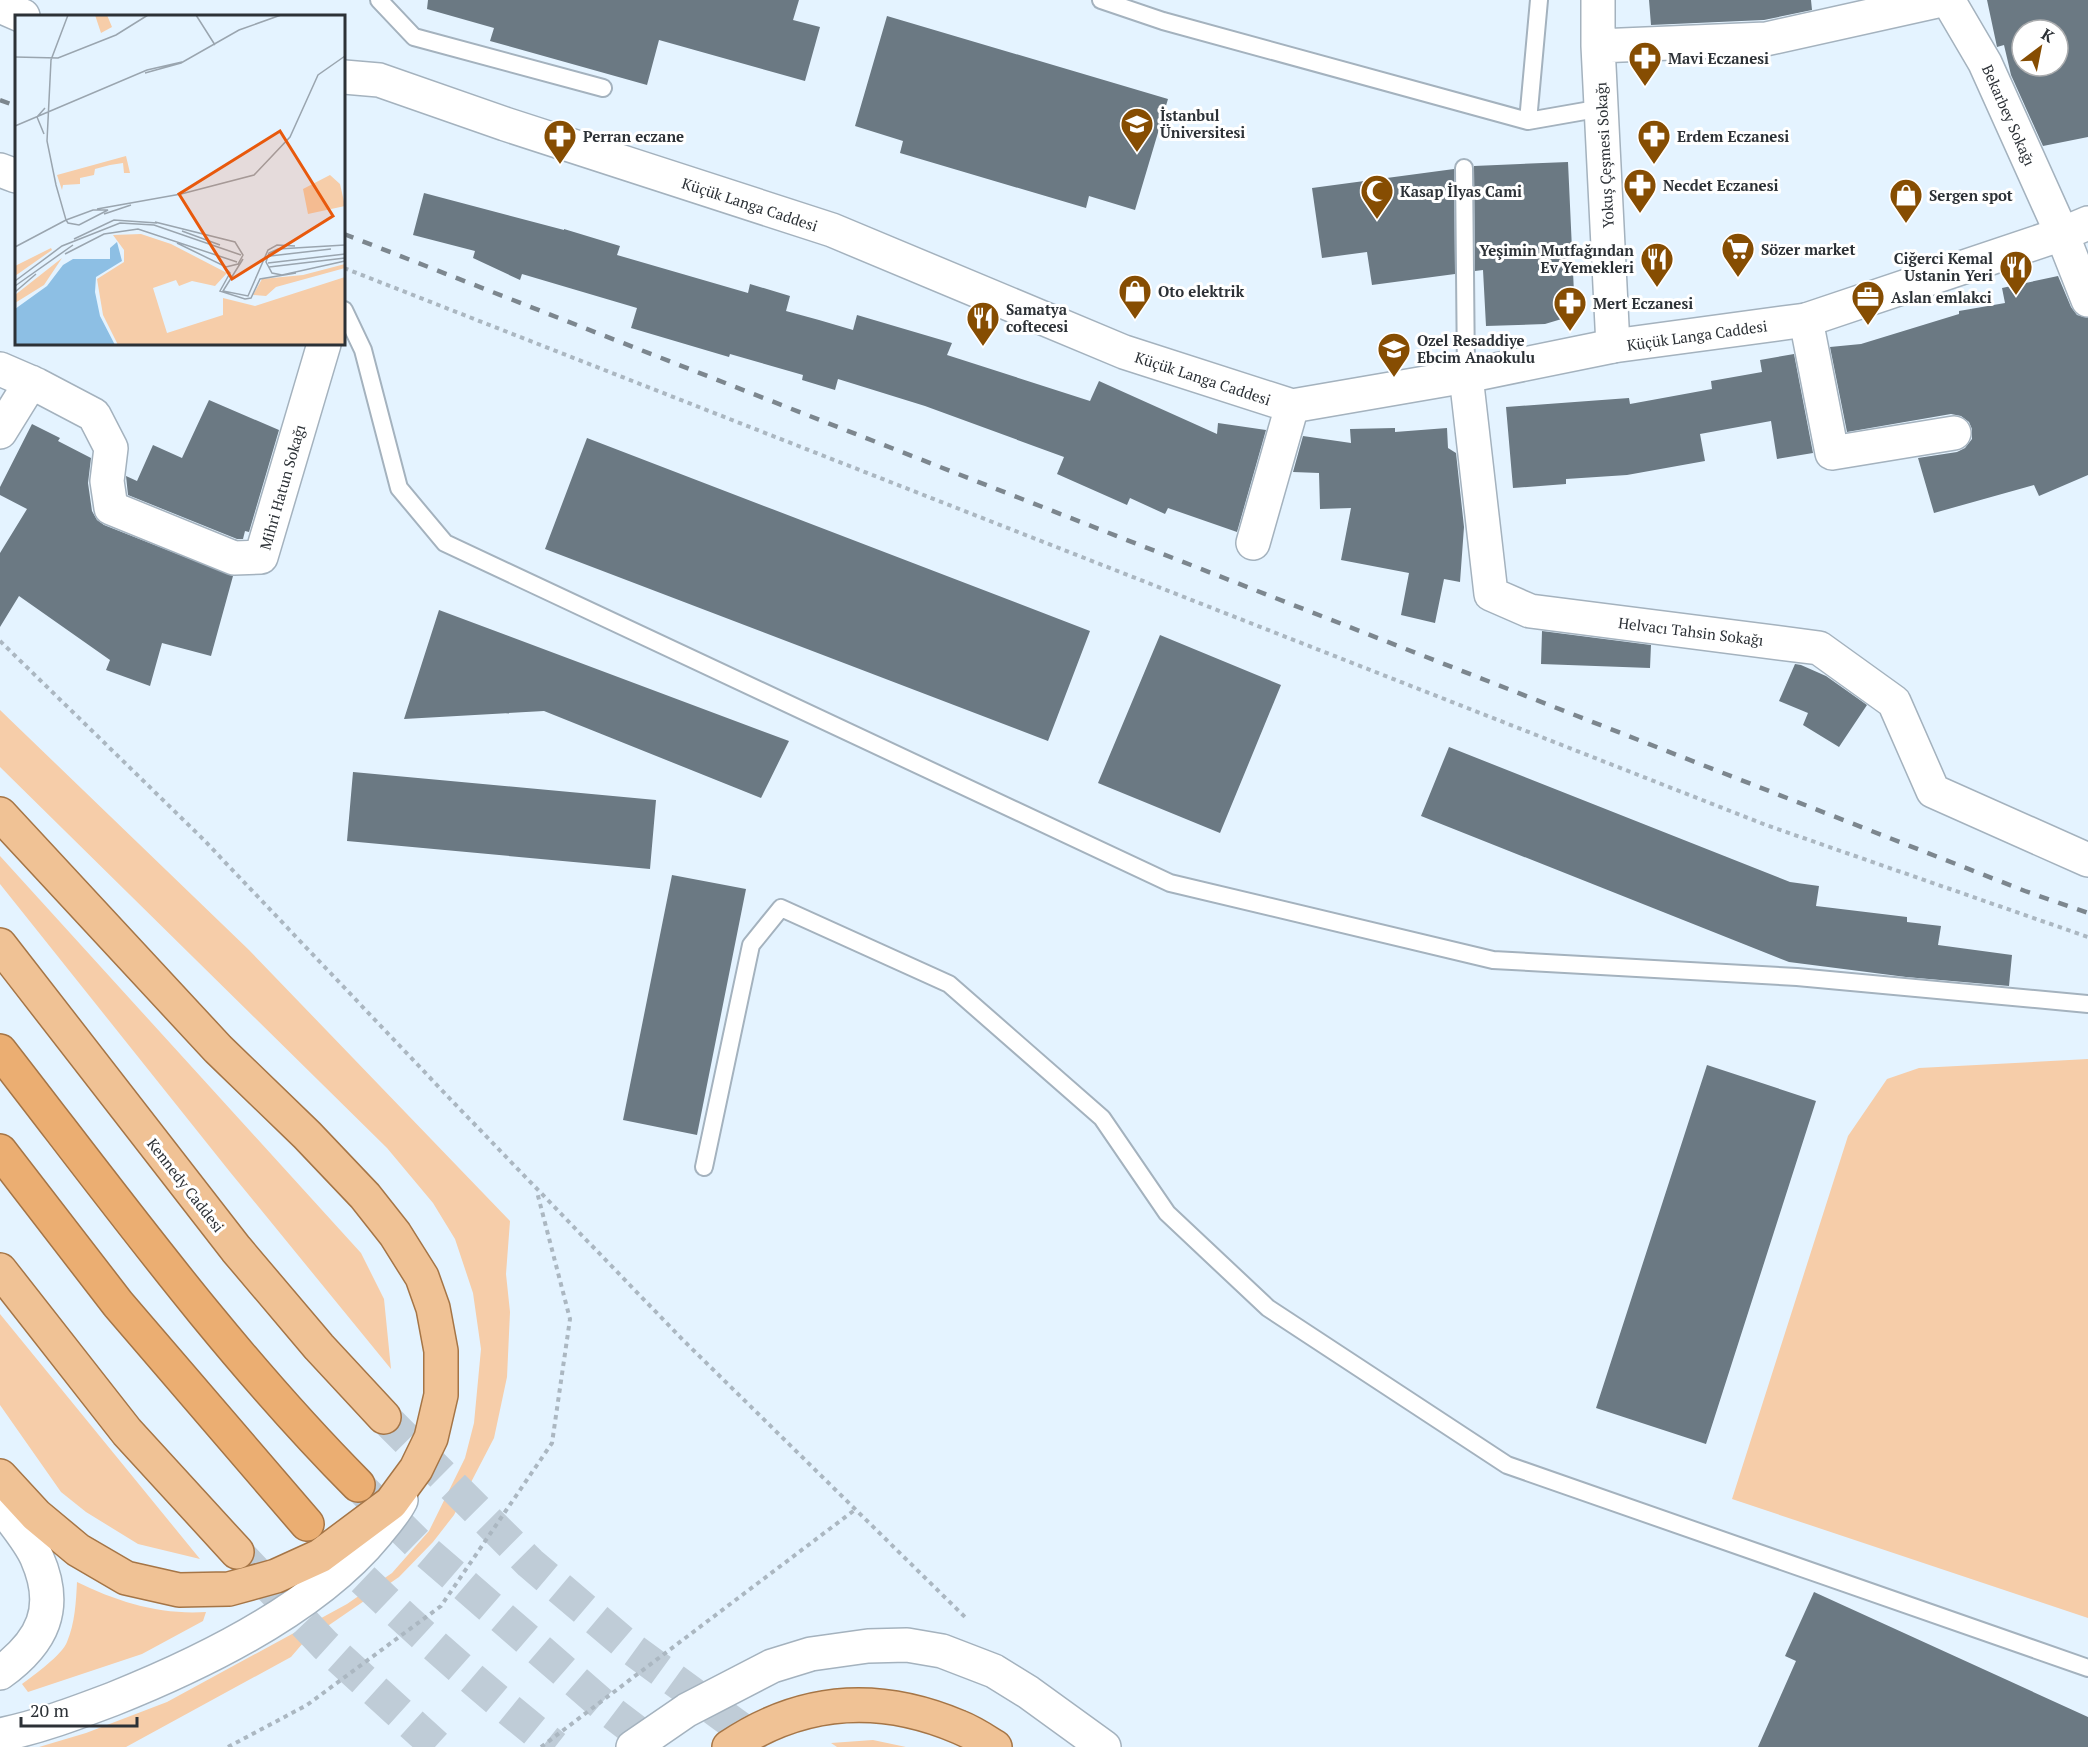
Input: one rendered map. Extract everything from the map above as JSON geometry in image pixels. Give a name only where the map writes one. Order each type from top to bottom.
[{"type":"highway","points":[[0,1051],[217,1329],[305,1431],[358,1485]]},
{"type":"highway","points":[[0,1151],[118,1304],[307,1524]]},
{"type":"main road","points":[[0,814],[218,1049],[307,1135],[365,1196],[396,1234],[422,1277],[433,1308],[441,1352],[441,1395],[430,1438],[416,1469],[391,1503],[320,1556],[276,1576],[229,1589],[179,1590],[126,1578],[78,1550],[36,1515],[0,1476]]},
{"type":"main road","name":"Kennedy Caddesi","points":[[0,945],[236,1249],[319,1347],[384,1417]]},
{"type":"main road","points":[[0,1270],[128,1432],[237,1552]]},
{"type":"main road","points":[[729,1747],[769,1724],[800,1712],[830,1706],[875,1705],[913,1711],[960,1727],[995,1747]]},
{"type":"street","name":"Yokuş Çeşmesi Sokağı","points":[[1598,0],[1598,46],[1613,346]]},
{"type":"street","points":[[1598,46],[1766,39],[1942,0]]},
{"type":"street","name":"Bekarbey Sokağı","points":[[1948,0],[1985,63],[2075,229],[2088,300]]},
{"type":"street","points":[[0,6],[21,15]]},
{"type":"street","name":"Küçük Langa Caddesi","points":[[345,77],[379,80],[505,124],[832,230],[1124,352],[1292,406],[1466,376],[1613,346],[1806,320],[2075,229]]},
{"type":"street","points":[[0,170],[15,176]]},
{"type":"street","points":[[1806,320],[1832,453],[1954,433]]},
{"type":"street","name":"Mihri Hatun Sokağı","points":[[0,369],[31,382],[94,415],[111,448],[107,481],[111,508],[234,558],[261,557],[324,345]]},
{"type":"street","name":"Helvacı Tahsin Sokağı","points":[[1466,376],[1491,594],[1530,611],[1819,648],[1894,702],[1934,791],[2088,860]]},
{"type":"street","points":[[0,432],[31,382]]},
{"type":"street","points":[[1253,543],[1292,406]]},
{"type":"street","points":[[0,1735],[79,1712],[157,1681],[232,1644],[271,1620],[334,1576],[363,1550],[396,1510],[416,1469]]},
{"type":"street","points":[[0,1504],[37,1557],[48,1595],[47,1616],[31,1644],[0,1672]]},
{"type":"street","points":[[633,1747],[687,1710],[772,1666],[811,1654],[868,1646],[907,1645],[942,1651],[994,1671],[1028,1692],[1104,1747]]},
{"type":"lane","points":[[379,0],[414,37],[603,88]]},
{"type":"lane","points":[[1101,0],[1162,21],[1528,121],[1602,108]]},
{"type":"lane","points":[[1528,121],[1539,0]]},
{"type":"lane","points":[[1464,168],[1466,376]]},
{"type":"lane","points":[[345,312],[363,350],[399,488],[445,543],[1170,883],[1493,960],[1797,977],[2088,1004]]},
{"type":"lane","points":[[705,1167],[751,945],[781,908],[949,984],[1102,1118],[1167,1213],[1268,1308],[1507,1465],[2088,1668]]},
{"type":"path","points":[[345,268],[1766,825],[2088,937]]},
{"type":"path","points":[[0,641],[203,839],[682,1339],[968,1620]]},
{"type":"path","points":[[228,1747],[308,1705],[441,1606],[552,1443],[570,1319],[537,1189]]},
{"type":"path","points":[[541,1747],[856,1509]]},
{"type":"shaded area","points":[[0,710],[249,950],[510,1221],[506,1274],[510,1312],[507,1377],[494,1438],[454,1515],[433,1542],[399,1577],[303,1643],[291,1657],[126,1747],[39,1747],[86,1733],[167,1702],[347,1604],[392,1573],[429,1531],[465,1458],[474,1423],[481,1349],[473,1293],[455,1239],[433,1203],[387,1148],[0,767]]},
{"type":"shaded area","points":[[0,856],[361,1253],[384,1299],[391,1369],[0,884]]},
{"type":"shaded area","points":[[2088,1059],[2088,1618],[1732,1499],[1848,1136],[1887,1079],[1919,1068]]},
{"type":"shaded area","points":[[0,1314],[200,1559],[138,1544],[86,1512],[61,1492],[0,1405]]},
{"type":"shaded area","points":[[77,1582],[108,1596],[140,1606],[172,1611],[206,1612],[203,1621],[142,1654],[28,1692],[22,1684],[54,1659],[67,1642],[76,1605]]},
{"type":"shaded area","points":[[873,1740],[906,1747],[837,1747],[831,1743]]},
{"type":"building","points":[[428,0],[799,0],[793,20],[820,27],[805,81],[659,40],[647,85],[490,41],[494,28],[427,9]]},
{"type":"building","points":[[1649,0],[1811,0],[1812,10],[1764,20],[1651,25]]},
{"type":"building","points":[[1987,0],[2088,0],[2088,137],[2043,146],[2012,78],[2070,78],[2070,18],[2010,18],[2010,71],[2004,45],[1997,47]]},
{"type":"building","points":[[887,16],[1168,99],[1135,210],[1089,196],[1086,208],[900,153],[903,141],[855,126]]},
{"type":"building","points":[[1568,162],[1575,315],[1545,324],[1486,326],[1483,270],[1475,271],[1474,166]]},
{"type":"building","name":"Kasap İlyas Cami","points":[[1454,169],[1455,274],[1372,285],[1367,252],[1322,258],[1312,188]]},
{"type":"building","points":[[424,193],[620,246],[617,255],[748,293],[750,284],[790,296],[786,311],[853,330],[857,315],[952,343],[947,355],[1090,401],[1099,381],[1217,434],[1218,423],[1266,430],[1237,532],[1168,508],[1165,514],[1130,498],[1127,505],[1057,474],[1064,457],[925,406],[838,379],[835,390],[802,380],[803,375],[730,354],[729,357],[631,328],[637,308],[522,274],[520,280],[473,258],[475,251],[413,235]]},
{"type":"building","points":[[2058,276],[2071,307],[2077,315],[2088,318],[2088,475],[2039,496],[2034,485],[1934,513],[1918,458],[1957,452],[1965,448],[1972,439],[1969,422],[1961,416],[1951,414],[1847,432],[1830,347],[1861,344],[1959,314],[1959,311],[2005,303],[2002,288]]},
{"type":"building","points":[[1794,354],[1813,453],[1777,459],[1771,421],[1700,434],[1705,461],[1627,475],[1566,479],[1566,484],[1513,488],[1506,407],[1629,398],[1630,404],[1712,389],[1711,381],[1762,372],[1760,360]]},
{"type":"building","points":[[209,400],[279,430],[249,532],[245,531],[243,539],[237,539],[128,495],[126,476],[137,481],[153,445],[182,458]]},
{"type":"building","points":[[32,424],[60,438],[58,441],[91,458],[88,483],[92,511],[97,520],[104,525],[233,576],[211,656],[162,643],[150,686],[106,670],[110,660],[19,596],[0,627],[0,553],[27,509],[0,495],[0,487]]},
{"type":"building","points":[[1395,428],[1395,432],[1447,428],[1448,448],[1456,453],[1464,527],[1460,582],[1444,579],[1435,623],[1401,615],[1409,573],[1341,560],[1351,508],[1320,509],[1319,473],[1293,472],[1303,436],[1351,443],[1350,429]]},
{"type":"building","points":[[587,438],[1090,631],[1048,741],[545,549]]},
{"type":"building","points":[[439,610],[789,741],[761,798],[544,711],[404,719]]},
{"type":"building","points":[[1542,631],[1651,645],[1650,668],[1541,664]]},
{"type":"building","points":[[1160,635],[1281,685],[1220,833],[1098,783]]},
{"type":"building","points":[[1795,664],[1826,676],[1867,705],[1839,747],[1803,725],[1808,713],[1779,701]]},
{"type":"building","points":[[1449,747],[1790,882],[1819,886],[1816,906],[1907,917],[1907,922],[1941,926],[1938,945],[2012,955],[2009,986],[1906,977],[1789,962],[1421,816]]},
{"type":"building","points":[[353,772],[656,800],[650,869],[347,841]]},
{"type":"building","points":[[672,875],[746,889],[697,1135],[623,1120]]},
{"type":"building","points":[[1707,1065],[1816,1101],[1706,1444],[1596,1408]]},
{"type":"building","points":[[1814,1592],[2088,1717],[2088,1747],[1758,1747],[1796,1661],[1785,1656]]},
{"type":"tunnel","points":[[384,1417],[530,1563],[629,1647],[766,1747]]},
{"type":"tunnel","points":[[358,1485],[423,1549],[611,1712],[657,1747]]},
{"type":"tunnel","points":[[328,1545],[438,1649],[555,1747]]},
{"type":"tunnel","points":[[237,1552],[325,1645],[437,1747]]},
{"type":"railway","points":[[0,100],[15,106]]},
{"type":"railway","points":[[345,234],[2025,891],[2088,913]]},
{"type":"place","name":"Mavi Eczanesi","points":[[1645,87]]},
{"type":"place","name":"İstanbul Üniversitesi","points":[[1137,153]]},
{"type":"place","name":"Perran eczane","points":[[560,165]]},
{"type":"place","name":"Erdem Eczanesi","points":[[1654,165]]},
{"type":"place","name":"Necdet Eczanesi","points":[[1640,214]]},
{"type":"place","name":"Kasap İlyas Cami","points":[[1377,220]]},
{"type":"place","name":"Sergen spot","points":[[1906,224]]},
{"type":"place","name":"Sözer market","points":[[1738,278]]},
{"type":"place","name":"Yeşimin Mutfağından Ev Yemekleri","points":[[1657,288]]},
{"type":"place","name":"Ciğerci Kemal Ustanin Yeri","points":[[2016,296]]},
{"type":"place","name":"Oto elektrik","points":[[1135,320]]},
{"type":"place","name":"Aslan emlakci","points":[[1868,326]]},
{"type":"place","name":"Mert Eczanesi","points":[[1570,332]]},
{"type":"place","name":"Samatya coftecesi","points":[[983,347]]},
{"type":"place","name":"Ozel Resaddiye Ebcim Anaokulu","points":[[1394,378]]}]
